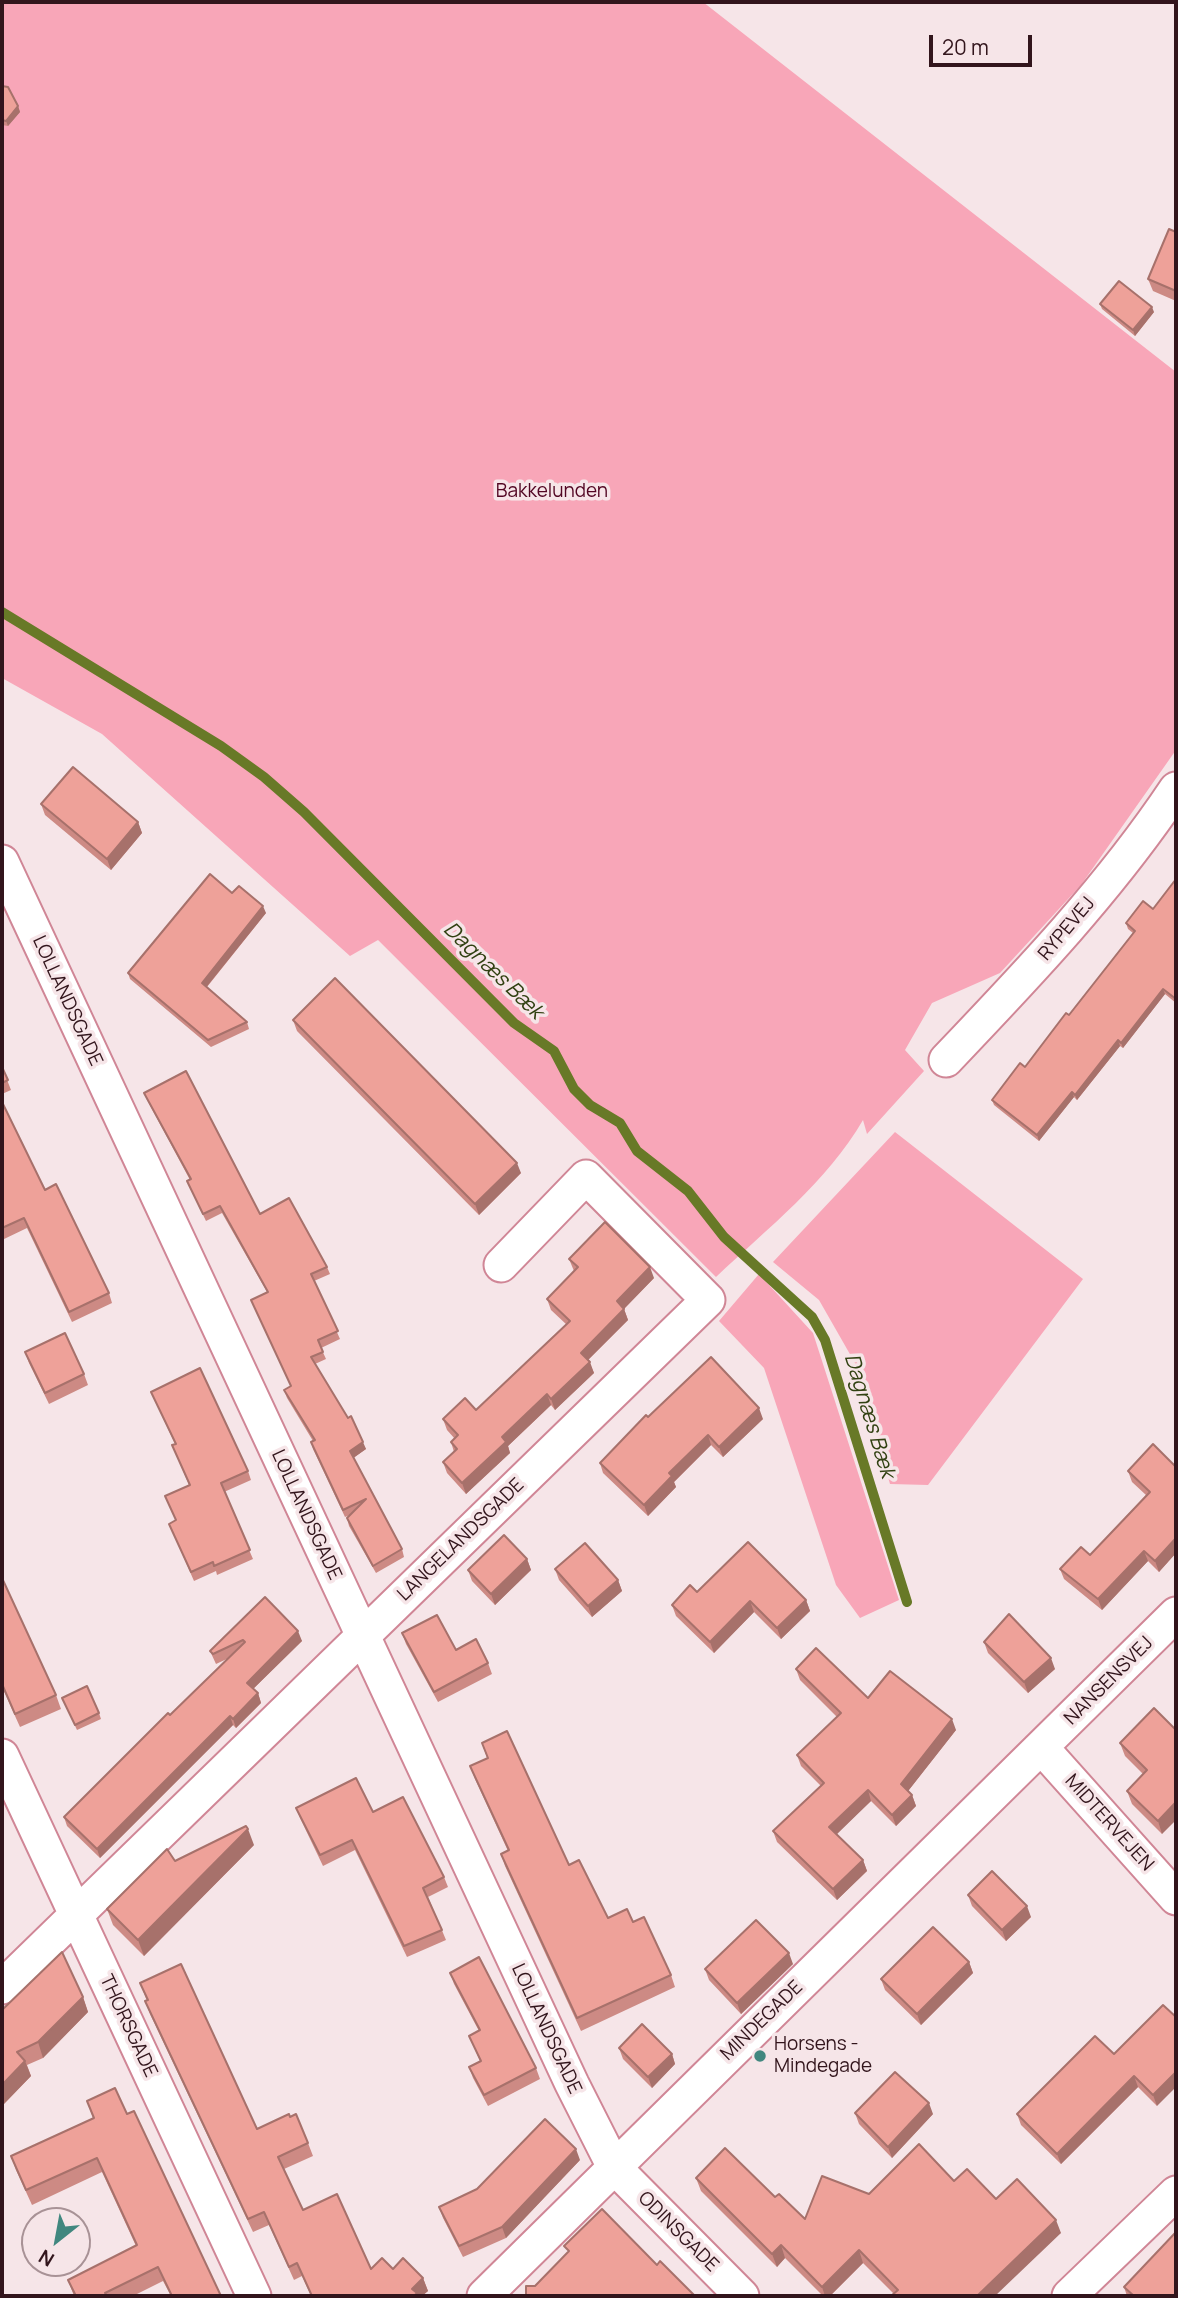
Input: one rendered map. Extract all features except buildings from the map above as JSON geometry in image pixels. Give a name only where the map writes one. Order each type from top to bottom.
[{"type":"street","name":"RYPEVEJ","points":[[946,1060],[1051,950],[1146,835],[1176,789]]},
{"type":"street","name":"LOLLANDSGADE","points":[[2,862],[572,2084],[614,2167]]},
{"type":"street","name":"LANGELANDSGADE","points":[[2,1987],[708,1300],[586,1177],[501,1265]]},
{"type":"street","name":"NANSENSVEJ","points":[[1041,1747],[1176,1614]]},
{"type":"street","name":"MIDTERVEJEN","points":[[1041,1747],[1176,1898]]},
{"type":"street","name":"MINDEGADE","points":[[484,2296],[1041,1747]]},
{"type":"street","name":"THORSGADE","points":[[2,1756],[254,2296]]},
{"type":"street","name":"ODINSGADE","points":[[614,2167],[742,2296]]},
{"type":"street","points":[[1069,2296],[1176,2193]]},
{"type":"green space","name":"Bakkelunden","points":[[2,2],[703,2],[1176,372],[1176,750],[1081,885],[1000,973],[932,1003],[905,1050],[924,1071],[867,1134],[863,1120],[832,1164],[814,1184],[716,1277],[378,940],[350,956],[102,734],[2,678]]},
{"type":"green space","points":[[895,1132],[1083,1279],[928,1485],[890,1484],[855,1363],[819,1300],[773,1262]]},
{"type":"green space","points":[[759,1274],[813,1333],[899,1600],[860,1618],[836,1585],[764,1368],[719,1321]]},
{"type":"waterway","name":"Dagnæs Bæk","points":[[2,612],[221,746],[264,777],[304,812],[514,1023],[554,1051],[574,1089],[590,1105],[620,1123],[637,1151],[688,1191],[724,1237],[812,1317],[825,1340],[907,1602]]},
{"type":"place","name":"Horsens - Mindegade","points":[[760,2056]]}]
